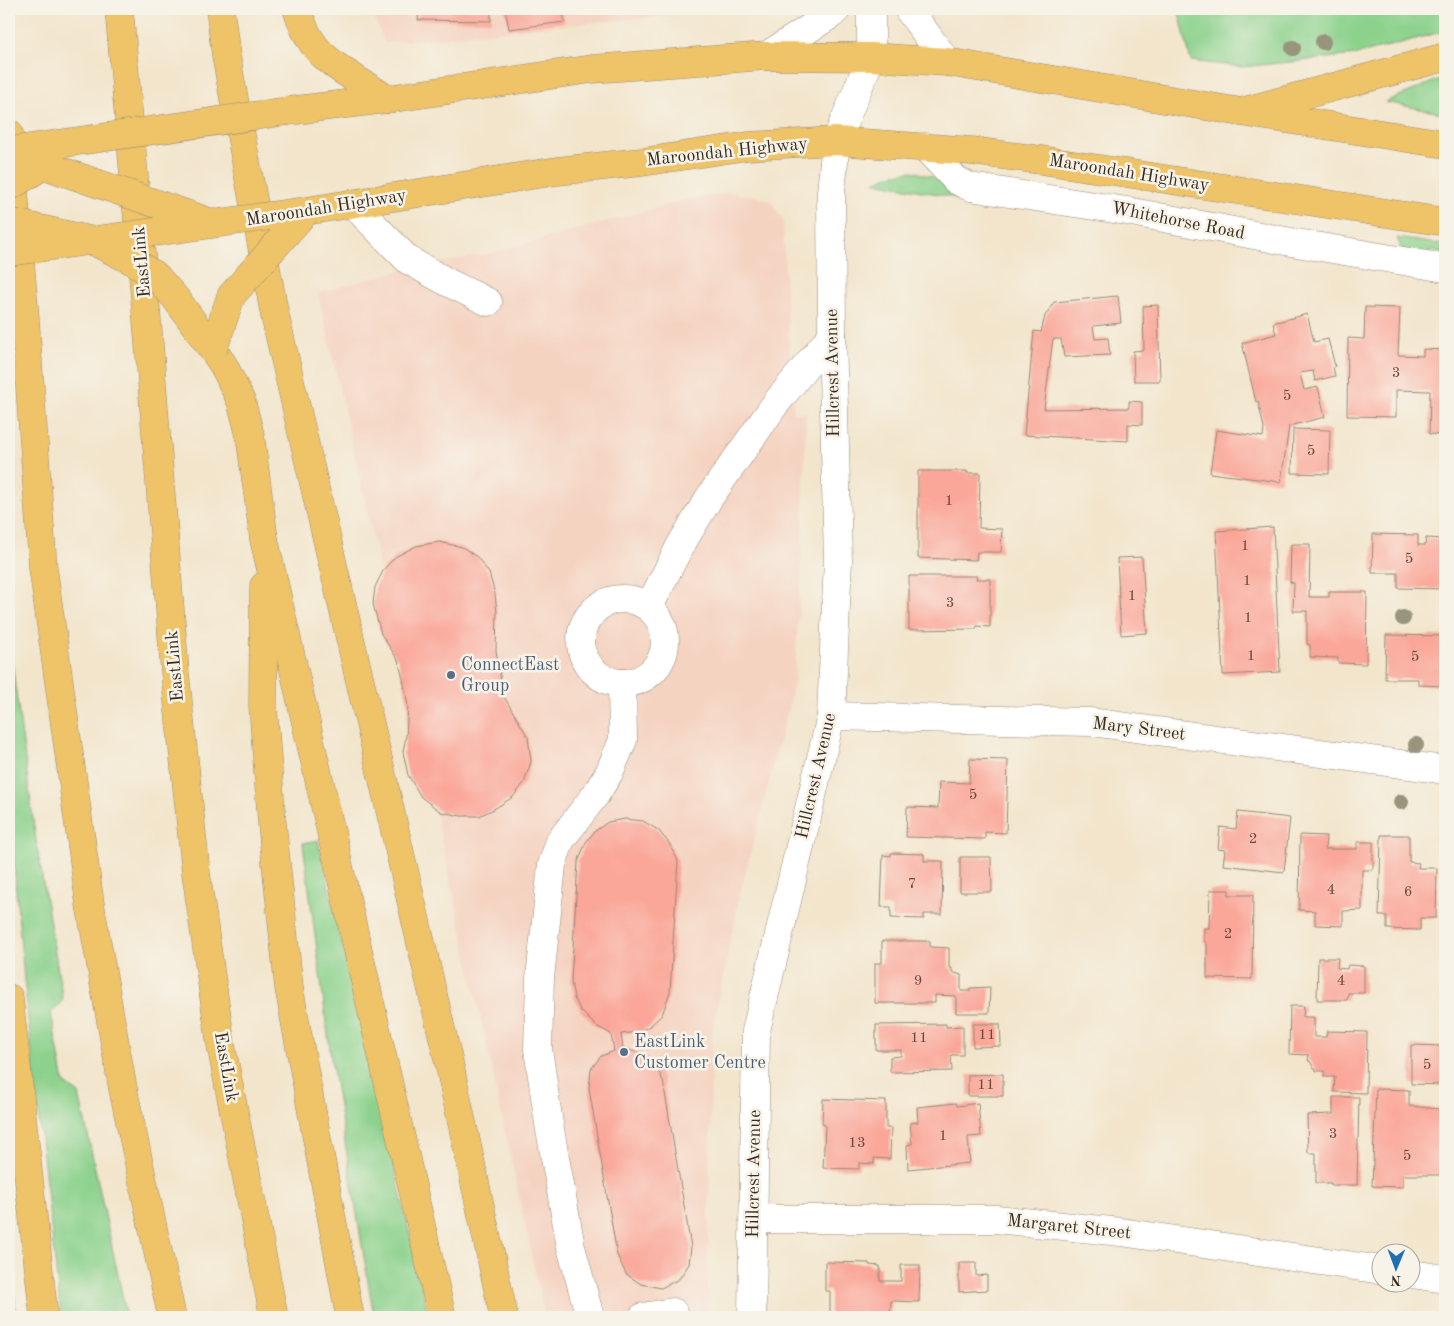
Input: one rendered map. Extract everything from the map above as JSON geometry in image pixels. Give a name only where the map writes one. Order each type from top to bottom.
[{"type":"main road","name":"EastLink","points":[[119,9],[149,342],[175,673],[196,873],[221,1044],[274,1317]]},
{"type":"main road","points":[[220,9],[226,56],[275,316],[451,1072],[504,1317]]},
{"type":"main road","points":[[297,9],[304,29],[314,46],[327,58],[387,99]]},
{"type":"main road","points":[[9,153],[288,111],[387,99],[592,69],[766,56],[870,57],[947,62],[1241,112],[1445,144]]},
{"type":"main road","points":[[1241,112],[1445,57]]},
{"type":"main road","points":[[9,133],[43,568],[92,910],[123,1090],[172,1317]]},
{"type":"main road","points":[[9,187],[44,164],[102,138]]},
{"type":"main road","name":"Maroondah Highway","points":[[9,252],[306,211],[557,171],[642,162],[748,146],[836,141],[925,147],[1050,161],[1445,222]]},
{"type":"main road","points":[[9,153],[216,224]]},
{"type":"main road","points":[[213,350],[231,296],[306,211]]},
{"type":"main road","points":[[9,222],[93,241],[129,259],[156,276],[177,300],[224,366],[241,401],[250,435],[264,539],[442,1317]]},
{"type":"main road","points":[[264,539],[263,706],[272,824],[289,988],[350,1317]]},
{"type":"main road","points":[[9,998],[44,1317]]},
{"type":"street","points":[[766,56],[837,9]]},
{"type":"street","points":[[870,57],[871,9]]},
{"type":"street","points":[[908,9],[947,62]]},
{"type":"street","name":"Hillcrest Avenue","points":[[752,1317],[756,1031],[831,716],[838,560],[832,335],[831,192],[836,141],[870,57]]},
{"type":"street","name":"Whitehorse Road","points":[[925,147],[956,180],[970,187],[1127,211],[1291,242],[1445,268]]},
{"type":"street","points":[[353,204],[408,260],[488,302]]},
{"type":"street","points":[[649,607],[680,546],[709,498],[776,404],[832,335]]},
{"type":"street","points":[[621,598],[636,600],[649,607],[658,616],[664,628],[666,642],[664,655],[657,666],[647,676],[635,682],[608,681],[595,673],[586,662],[581,649],[581,635],[585,621],[594,610],[607,602],[621,598]]},
{"type":"street","points":[[590,1317],[571,1247],[538,1050],[540,978],[552,865],[560,841],[596,794],[609,773],[623,740],[622,683]]},
{"type":"street","name":"Mary Street","points":[[831,716],[1091,722],[1445,770]]},
{"type":"street","name":"Margaret Street","points":[[753,1219],[996,1219],[1121,1232],[1372,1269]]},
{"type":"street","points":[[1422,1276],[1445,1279]]},
{"type":"street","points":[[642,1317],[673,1312]]},
{"type":"shaded area","points":[[371,9],[733,9],[385,43]]},
{"type":"shaded area","points":[[730,193],[751,195],[771,201],[783,220],[794,413],[806,412],[802,558],[794,684],[741,890],[712,1030],[707,1317],[545,1317],[462,931],[318,293],[394,272],[492,253],[689,199]]},
{"type":"green space","points":[[1178,9],[1445,9],[1445,31],[1356,55],[1242,67],[1191,61]]},
{"type":"green space","points":[[1445,77],[1445,114],[1385,102]]},
{"type":"green space","points":[[912,171],[933,177],[959,193],[958,198],[875,182],[890,175]]},
{"type":"green space","points":[[1397,238],[1445,245],[1445,254],[1431,249],[1430,254],[1402,250]]},
{"type":"green space","points":[[9,640],[36,841],[63,1000],[51,1013],[64,1083],[79,1094],[127,1317],[61,1317],[28,1017],[12,836]]},
{"type":"green space","points":[[318,840],[429,1317],[374,1317],[331,1058],[303,843]]},
{"type":"green space","points":[[9,1245],[17,1317],[9,1317]]},
{"type":"building","points":[[419,9],[491,9],[491,21],[418,20]]},
{"type":"building","points":[[505,9],[586,10],[563,14],[565,22],[509,29]]},
{"type":"building","points":[[1118,296],[1121,323],[1093,326],[1095,339],[1108,338],[1110,355],[1064,357],[1061,339],[1053,339],[1044,409],[1129,408],[1129,401],[1142,402],[1142,425],[1128,424],[1128,441],[1024,435],[1034,331],[1041,332],[1045,316],[1054,302]]},
{"type":"building","points":[[1158,305],[1160,381],[1134,381],[1133,351],[1144,350],[1143,306]]},
{"type":"building","points":[[1365,307],[1400,308],[1398,355],[1423,356],[1423,349],[1445,350],[1445,435],[1429,434],[1430,391],[1396,390],[1396,417],[1347,416],[1348,338],[1364,339]]},
{"type":"building","points":[[1307,314],[1314,342],[1328,339],[1335,366],[1333,367],[1335,376],[1315,381],[1313,371],[1300,373],[1304,390],[1318,387],[1325,417],[1289,426],[1281,482],[1210,473],[1216,430],[1263,437],[1264,428],[1258,401],[1256,402],[1242,343],[1276,334],[1273,323]]},
{"type":"building","points":[[1293,429],[1330,430],[1329,474],[1292,473]]},
{"type":"building","points":[[918,471],[967,471],[967,473],[980,473],[979,528],[1002,529],[1001,552],[977,552],[976,560],[918,558]]},
{"type":"building","points":[[1273,527],[1280,672],[1223,675],[1216,531]]},
{"type":"building","points":[[1373,534],[1418,535],[1418,545],[1425,545],[1426,538],[1445,539],[1445,589],[1398,588],[1398,573],[1372,573]]},
{"type":"building","name":"ConnectEast Group","points":[[439,542],[462,547],[477,557],[489,573],[495,594],[497,613],[496,650],[503,695],[528,737],[531,762],[524,783],[513,797],[479,816],[461,816],[441,812],[421,797],[408,775],[403,752],[408,706],[403,679],[398,660],[381,634],[373,604],[375,587],[384,569],[395,557],[416,546]]},
{"type":"building","points":[[1291,544],[1310,544],[1309,597],[1329,597],[1329,592],[1367,592],[1366,664],[1338,663],[1338,658],[1310,657],[1310,645],[1307,644],[1307,611],[1293,611],[1294,583],[1290,582]]},
{"type":"building","points":[[1142,557],[1147,633],[1121,635],[1117,558]]},
{"type":"building","points":[[909,576],[977,576],[976,579],[990,579],[990,627],[909,630]]},
{"type":"building","points":[[1386,635],[1445,636],[1445,686],[1418,685],[1418,679],[1385,679]]},
{"type":"building","points":[[970,759],[1008,760],[1006,833],[985,832],[985,839],[906,837],[907,807],[938,808],[939,782],[969,783]]},
{"type":"building","points":[[1238,812],[1290,818],[1284,872],[1223,865],[1225,850],[1218,849],[1220,827],[1236,829]]},
{"type":"building","name":"EastLink Customer Centre","points":[[625,819],[643,821],[658,830],[669,843],[678,861],[670,992],[662,1015],[650,1026],[638,1032],[621,1034],[623,1048],[642,1054],[656,1065],[663,1081],[691,1247],[689,1264],[679,1279],[661,1288],[641,1284],[626,1274],[617,1255],[589,1088],[591,1069],[601,1056],[614,1051],[611,1034],[596,1026],[581,1011],[574,998],[571,981],[578,862],[586,842],[595,831],[608,822]]},
{"type":"building","points":[[1300,835],[1326,836],[1325,849],[1357,849],[1357,842],[1373,842],[1373,870],[1362,870],[1362,910],[1343,911],[1343,926],[1315,925],[1315,911],[1299,910]]},
{"type":"building","points":[[1381,835],[1409,835],[1409,862],[1419,863],[1418,868],[1437,868],[1436,918],[1420,918],[1420,930],[1387,929],[1387,916],[1379,916]]},
{"type":"building","points":[[891,853],[924,854],[924,861],[943,861],[942,914],[924,914],[924,919],[891,918],[891,907],[881,907],[883,855],[891,856]]},
{"type":"building","points":[[960,857],[991,857],[992,892],[960,892]]},
{"type":"building","points":[[1210,890],[1229,890],[1229,895],[1253,895],[1252,979],[1207,978],[1207,944],[1204,941],[1204,928],[1209,928]]},
{"type":"building","points":[[882,941],[930,941],[930,947],[949,948],[949,968],[952,968],[952,972],[961,975],[961,991],[970,991],[970,988],[990,987],[989,1013],[956,1013],[956,996],[935,995],[935,1003],[875,1003],[875,963],[882,963]]},
{"type":"building","points":[[1318,958],[1338,958],[1337,968],[1347,969],[1348,965],[1364,966],[1364,993],[1348,993],[1347,1000],[1317,1000]]},
{"type":"building","points":[[1290,1006],[1304,1006],[1303,1017],[1314,1017],[1314,1037],[1326,1037],[1327,1031],[1367,1032],[1366,1093],[1334,1092],[1335,1077],[1324,1077],[1324,1071],[1316,1071],[1316,1068],[1308,1061],[1309,1055],[1289,1054]]},
{"type":"building","points":[[946,1024],[946,1027],[963,1026],[963,1055],[951,1055],[952,1071],[890,1072],[890,1057],[901,1056],[901,1050],[876,1050],[876,1025]]},
{"type":"building","points":[[973,1024],[1000,1024],[1001,1046],[973,1047]]},
{"type":"building","points":[[1411,1045],[1443,1046],[1442,1085],[1411,1084]]},
{"type":"building","points":[[1003,1074],[1003,1096],[968,1096],[968,1075]]},
{"type":"building","points":[[1376,1089],[1409,1090],[1409,1106],[1440,1109],[1439,1137],[1442,1138],[1441,1175],[1403,1175],[1403,1187],[1372,1186]]},
{"type":"building","points":[[1333,1097],[1359,1097],[1357,1185],[1316,1183],[1316,1153],[1308,1153],[1307,1115],[1333,1114]]},
{"type":"building","points":[[823,1099],[886,1101],[886,1128],[891,1128],[890,1159],[874,1158],[874,1164],[859,1163],[859,1169],[823,1168],[825,1125],[822,1124]]},
{"type":"building","points":[[956,1103],[957,1106],[978,1103],[981,1136],[968,1137],[970,1163],[908,1169],[907,1145],[912,1144],[910,1123],[918,1122],[917,1107]]},
{"type":"building","points":[[825,1262],[869,1263],[869,1265],[880,1266],[880,1281],[901,1281],[901,1265],[920,1265],[919,1302],[891,1301],[890,1316],[830,1317],[830,1291],[825,1291]]},
{"type":"building","points":[[959,1263],[976,1263],[976,1276],[987,1275],[987,1290],[959,1292]]},
{"type":"place","name":"ConnectEast Group","points":[[451,675]]},
{"type":"place","name":"EastLink Customer Centre","points":[[624,1052]]}]
